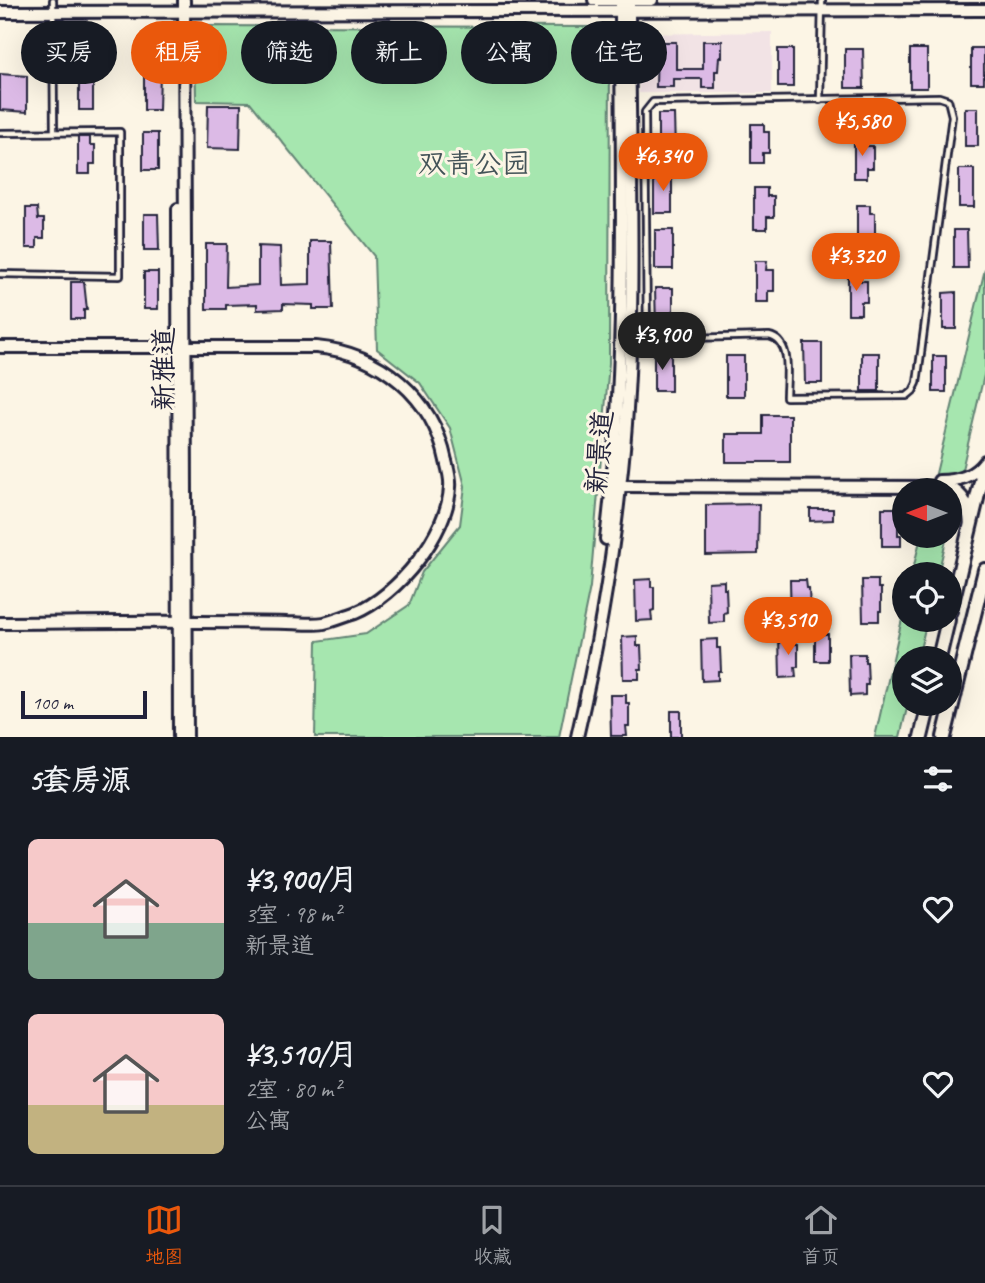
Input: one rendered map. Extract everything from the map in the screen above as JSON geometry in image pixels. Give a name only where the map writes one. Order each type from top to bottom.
[{"type":"main road","points":[[962,562],[985,463]]},
{"type":"main road","points":[[944,737],[985,570]]},
{"type":"main road","points":[[921,737],[926,716]]},
{"type":"street","points":[[594,0],[625,3],[652,0]]},
{"type":"street","points":[[0,12],[181,6],[625,3],[985,10]]},
{"type":"street","name":"新景道","points":[[577,737],[599,630],[617,482],[631,292],[625,3]]},
{"type":"street","name":"新雅道","points":[[179,737],[182,622],[181,6]]},
{"type":"street","points":[[0,348],[316,347],[344,352],[371,362],[408,388],[436,428],[451,485],[447,509],[423,553],[393,590],[376,603],[324,623],[0,623]]},
{"type":"street","points":[[617,482],[943,481],[962,479],[985,463]]},
{"type":"street","points":[[617,482],[946,487],[961,495],[969,513],[970,527]]},
{"type":"street","name":"新景道","points":[[571,737],[617,482]]},
{"type":"street","name":"新雅道","points":[[182,622],[187,737]]},
{"type":"lane","points":[[53,0],[54,132]]},
{"type":"lane","points":[[820,100],[822,5]]},
{"type":"lane","points":[[939,97],[948,100],[951,107],[917,383],[913,391],[906,396],[786,397],[785,351],[778,338],[769,336],[647,339],[645,112],[649,105],[653,102],[820,100],[939,97]]},
{"type":"lane","points":[[0,133],[120,132],[120,276],[0,274]]},
{"type":"shaded area","points":[[772,32],[772,93],[639,93],[639,84],[667,84],[667,34]]},
{"type":"green space","name":"双青公园","points":[[227,26],[241,26],[241,84],[337,84],[337,26],[351,26],[351,84],[447,84],[447,27],[461,27],[461,84],[557,84],[557,27],[571,27],[571,84],[610,84],[609,363],[590,587],[559,737],[315,737],[317,641],[366,634],[409,605],[422,572],[460,525],[465,486],[450,428],[420,383],[377,349],[374,256],[250,102],[196,101],[196,84],[227,84]]},
{"type":"green space","points":[[985,269],[985,371],[960,478],[935,478]]},
{"type":"green space","points":[[918,548],[944,548],[941,562],[915,562]]},
{"type":"green space","points":[[899,632],[924,632],[921,646],[896,646]]},
{"type":"green space","points":[[892,663],[892,716],[905,716],[900,737],[875,737]]},
{"type":"building","points":[[703,41],[722,41],[722,57],[719,57],[718,71],[715,71],[715,88],[702,88],[702,79],[673,79],[673,87],[656,87],[656,84],[667,84],[667,42],[676,42],[676,69],[703,69]]},
{"type":"building","points":[[971,48],[984,48],[984,83],[971,83]]},
{"type":"building","points":[[778,49],[793,49],[793,87],[778,87]]},
{"type":"building","points":[[845,49],[863,49],[864,88],[845,88]]},
{"type":"building","points":[[910,49],[927,49],[927,88],[910,88]]},
{"type":"building","points":[[0,74],[21,76],[21,84],[27,84],[27,112],[0,110]]},
{"type":"building","points":[[79,84],[93,84],[93,110],[79,110]]},
{"type":"building","points":[[144,84],[160,84],[159,110],[144,110]]},
{"type":"building","points":[[208,105],[241,105],[240,149],[207,148]]},
{"type":"building","points":[[965,108],[978,108],[978,146],[965,146]]},
{"type":"building","points":[[658,114],[674,114],[675,151],[658,152]]},
{"type":"building","points":[[751,124],[764,124],[764,132],[769,132],[769,153],[763,153],[763,163],[751,163]]},
{"type":"building","points":[[143,133],[158,133],[158,170],[143,170]]},
{"type":"building","points":[[78,137],[90,137],[90,145],[95,145],[95,164],[90,164],[90,174],[78,174]]},
{"type":"building","points":[[854,138],[867,138],[867,146],[873,146],[873,168],[867,168],[867,178],[854,178]]},
{"type":"building","points":[[959,169],[974,169],[974,207],[959,207]]},
{"type":"building","points":[[654,173],[672,174],[672,213],[654,213]]},
{"type":"building","points":[[754,188],[767,188],[767,196],[774,196],[774,217],[767,217],[767,229],[754,229]]},
{"type":"building","points":[[857,205],[870,205],[870,213],[875,213],[875,236],[869,236],[869,246],[857,246]]},
{"type":"building","points":[[26,208],[37,208],[38,219],[44,219],[44,238],[37,238],[37,248],[26,248]]},
{"type":"building","points":[[144,214],[158,214],[159,250],[144,250]]},
{"type":"building","points":[[655,230],[673,230],[673,269],[655,269]]},
{"type":"building","points":[[954,230],[967,230],[968,268],[954,268]]},
{"type":"building","points":[[310,241],[331,241],[333,309],[283,304],[283,309],[257,310],[257,304],[206,309],[206,244],[227,244],[226,287],[258,285],[258,246],[280,247],[281,285],[310,284]]},
{"type":"building","points":[[755,261],[767,261],[766,270],[774,270],[774,291],[768,291],[768,302],[755,302]]},
{"type":"building","points":[[144,272],[158,272],[158,309],[144,309]]},
{"type":"building","points":[[848,272],[861,272],[861,281],[867,281],[867,302],[861,302],[861,314],[848,314]]},
{"type":"building","points":[[71,282],[84,282],[87,310],[84,310],[84,319],[71,319]]},
{"type":"building","points":[[655,288],[673,288],[673,326],[656,326]]},
{"type":"building","points":[[956,292],[956,329],[943,329],[943,293]]},
{"type":"building","points":[[804,343],[822,343],[822,383],[805,383]]},
{"type":"building","points":[[654,352],[671,352],[671,391],[654,391]]},
{"type":"building","points":[[862,353],[879,353],[879,391],[862,391]]},
{"type":"building","points":[[726,356],[744,356],[744,396],[726,396]]},
{"type":"building","points":[[933,356],[946,356],[946,392],[933,392]]},
{"type":"building","points":[[763,415],[790,415],[790,462],[726,462],[726,434],[763,434]]},
{"type":"building","points":[[759,504],[758,554],[706,555],[706,505]]},
{"type":"building","points":[[882,508],[892,508],[892,546],[882,546]]},
{"type":"building","points":[[810,509],[833,509],[833,520],[810,521]]},
{"type":"building","points":[[651,579],[651,587],[654,587],[652,620],[636,621],[635,580]]},
{"type":"building","points":[[790,580],[806,580],[810,611],[807,611],[807,621],[791,621]]},
{"type":"building","points":[[862,580],[878,580],[878,588],[881,588],[879,621],[863,621]]},
{"type":"building","points":[[724,581],[727,612],[724,613],[724,622],[709,623],[708,582]]},
{"type":"building","points":[[815,634],[828,634],[828,661],[815,661]]},
{"type":"building","points":[[637,636],[637,646],[641,646],[642,669],[639,669],[639,679],[623,679],[622,637]]},
{"type":"building","points":[[779,636],[795,636],[795,644],[798,644],[796,677],[780,678]]},
{"type":"building","points":[[717,639],[721,671],[718,671],[718,680],[702,681],[701,640]]},
{"type":"building","points":[[849,654],[865,654],[868,685],[865,685],[865,695],[850,696]]},
{"type":"building","points":[[610,695],[626,695],[626,703],[629,703],[627,736],[611,736]]},
{"type":"building","points":[[671,711],[681,711],[681,737],[671,737]]}]
